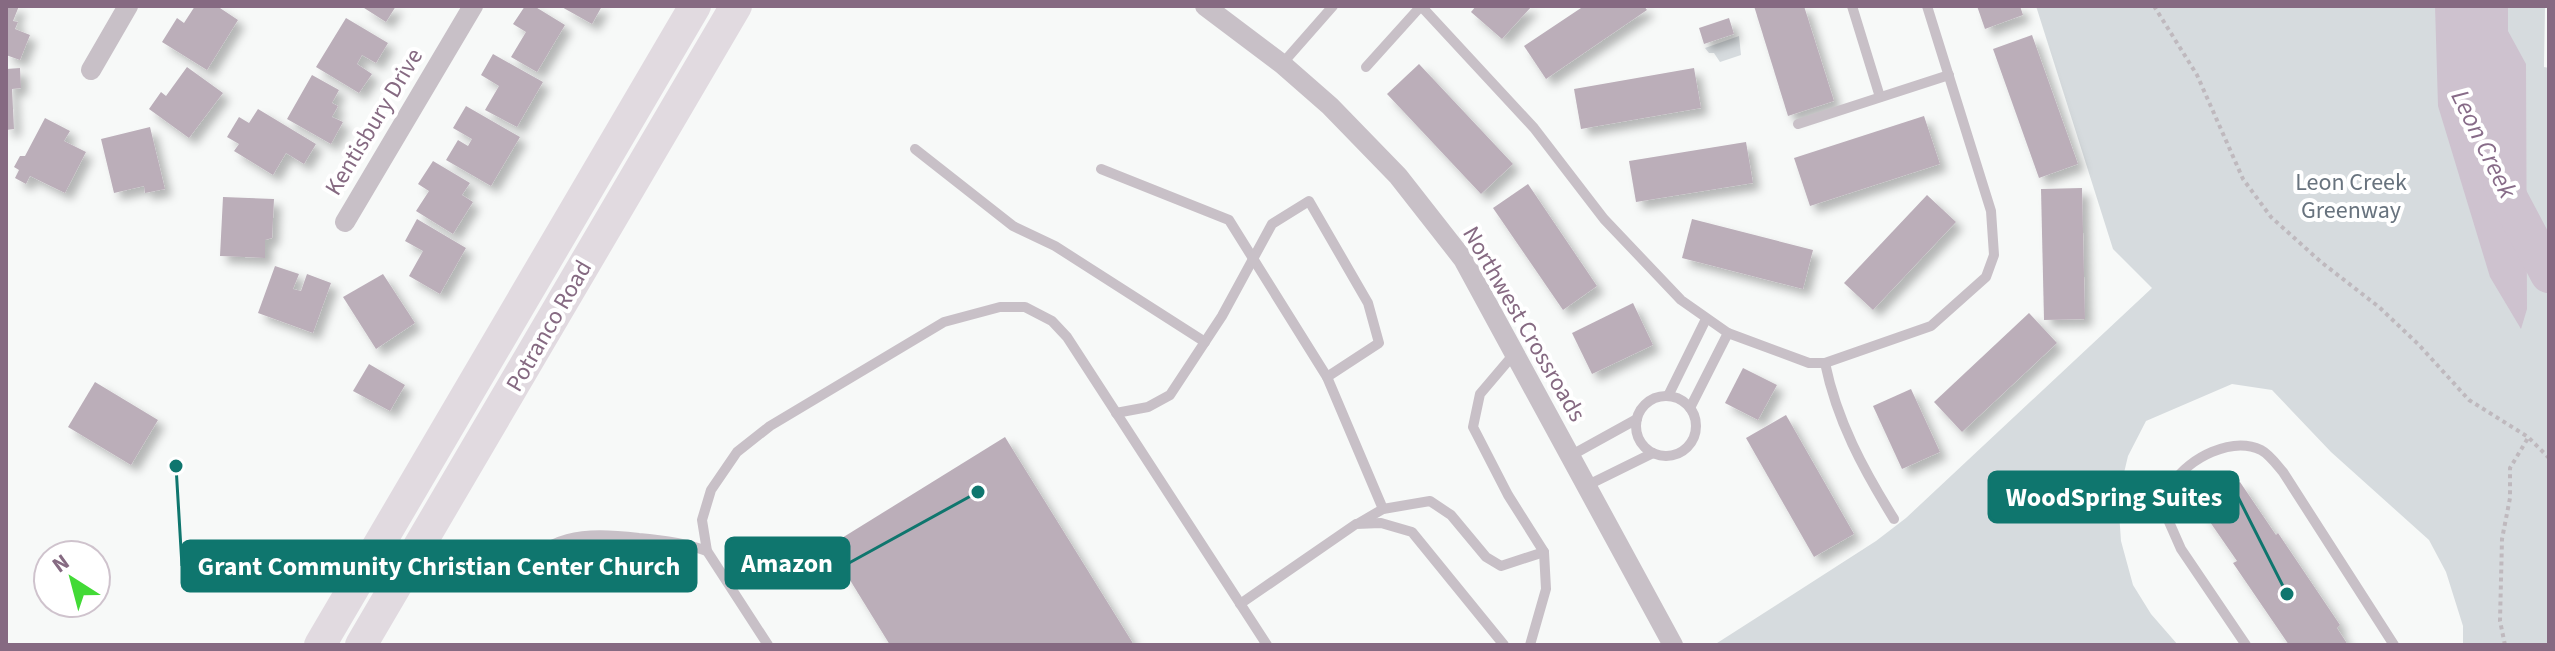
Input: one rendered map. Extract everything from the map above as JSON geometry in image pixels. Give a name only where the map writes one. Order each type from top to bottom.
[{"type":"main road","name":"Potranco Road","points":[[320,645],[695,6]]},
{"type":"main road","name":"Potranco Road","points":[[361,645],[736,6]]},
{"type":"street","points":[[91,70],[128,6]]},
{"type":"street","name":"Kentisbury Drive","points":[[345,222],[473,6]]},
{"type":"street","name":"Northwest Crossroads","points":[[1205,6],[1282,64],[1330,106],[1398,176],[1463,259],[1673,645]]},
{"type":"lane","points":[[1282,64],[1333,6]]},
{"type":"lane","points":[[1366,67],[1421,6],[1534,128],[1604,219],[1681,300],[1728,333],[1809,363],[1825,363],[1931,326],[1986,277],[1994,255],[1991,211],[1927,6]]},
{"type":"lane","points":[[1852,6],[1880,97]]},
{"type":"lane","points":[[1798,124],[1949,75]]},
{"type":"lane","points":[[915,149],[1013,226],[1055,246],[1205,342]]},
{"type":"lane","points":[[1101,169],[1229,220],[1327,377],[1383,509]]},
{"type":"lane","points":[[1116,413],[1148,407],[1170,395],[1254,260],[1272,224],[1309,201],[1368,303],[1379,343],[1327,377]]},
{"type":"lane","points":[[768,645],[707,551],[702,520],[711,490],[737,452],[770,426],[944,322],[1000,307],[1025,307],[1052,321],[1067,337],[1267,645]]},
{"type":"lane","points":[[1668,396],[1706,319]]},
{"type":"lane","points":[[1690,408],[1728,333]]},
{"type":"lane","points":[[1514,354],[1480,394],[1473,427],[1508,495],[1544,552],[1546,589],[1530,645]]},
{"type":"lane","points":[[1825,363],[1840,418],[1858,458],[1894,519]]},
{"type":"lane","points":[[1570,456],[1637,419],[1648,402],[1668,396],[1678,398],[1690,408],[1696,429],[1686,448],[1674,455],[1653,453],[1586,486]]},
{"type":"lane","points":[[1637,419],[1639,439],[1653,453]]},
{"type":"lane","points":[[2246,645],[2181,549],[2162,506],[2174,482],[2189,467],[2214,451],[2238,444],[2263,450],[2283,472],[2394,645]]},
{"type":"lane","points":[[1240,604],[1356,524],[1383,509],[1430,501],[1451,515],[1486,557],[1501,566],[1544,552]]},
{"type":"lane","points":[[1356,524],[1381,523],[1412,532],[1504,645]]},
{"type":"lane","points":[[511,582],[535,556],[554,544],[586,534],[673,541],[707,551]]},
{"type":"path","points":[[2154,6],[2197,75],[2243,179],[2271,217],[2321,262],[2379,307],[2469,400],[2528,437],[2549,458]]},
{"type":"path","points":[[2505,645],[2500,621],[2502,539],[2510,498],[2510,468],[2528,437]]},
{"type":"green space","name":"Leon Creek Greenway","points":[[2036,6],[2545,6],[2544,67],[2549,68],[2549,645],[2463,645],[2463,626],[2446,572],[2429,540],[2331,452],[2272,390],[2232,384],[2146,421],[2128,456],[2118,498],[2121,541],[2133,585],[2151,614],[2178,645],[1714,645],[1876,541],[1906,518],[2152,288],[2113,249]]},
{"type":"green space","points":[[1739,36],[1741,55],[1720,62],[1714,53],[1709,53],[1705,48]]},
{"type":"water","points":[[2435,6],[2508,6],[2508,31],[2526,64],[2527,309],[2521,329],[2490,277],[2438,106]]},
{"type":"building","points":[[6,6],[19,6],[13,21],[18,22],[15,29],[30,35],[20,60],[6,55]]},
{"type":"building","points":[[195,6],[217,6],[238,20],[207,70],[162,42],[177,18],[184,23]]},
{"type":"building","points":[[361,6],[396,6],[386,22]]},
{"type":"building","points":[[525,6],[534,6],[565,25],[537,72],[511,57],[526,32],[513,24]]},
{"type":"building","points":[[560,6],[602,6],[592,24]]},
{"type":"building","points":[[1476,6],[1532,6],[1502,39],[1471,12]]},
{"type":"building","points":[[1584,6],[1644,6],[1647,10],[1546,79],[1524,46]]},
{"type":"building","points":[[1754,6],[1804,6],[1834,101],[1788,116]]},
{"type":"building","points":[[1977,6],[2020,6],[2023,15],[1985,29]]},
{"type":"building","points":[[346,18],[388,43],[376,63],[362,55],[357,64],[372,74],[359,93],[316,67]]},
{"type":"building","points":[[1729,18],[1734,34],[1704,44],[1699,28]]},
{"type":"building","points":[[2032,35],[2078,164],[2039,178],[1993,49]]},
{"type":"building","points":[[493,54],[543,82],[517,127],[485,110],[499,86],[481,75]]},
{"type":"building","points":[[1419,64],[1513,164],[1481,194],[1387,94]]},
{"type":"building","points":[[187,67],[223,93],[189,138],[149,109],[161,92],[166,96]]},
{"type":"building","points":[[20,68],[21,88],[12,89],[14,129],[6,130],[6,69]]},
{"type":"building","points":[[1694,68],[1701,108],[1581,129],[1574,89]]},
{"type":"building","points":[[312,75],[339,90],[332,103],[338,106],[332,117],[343,122],[331,144],[287,119]]},
{"type":"building","points":[[466,106],[520,137],[491,186],[446,160],[458,140],[468,146],[472,139],[453,128]]},
{"type":"building","points":[[258,109],[316,144],[304,164],[286,153],[273,175],[234,151],[239,144],[227,137],[239,117],[249,123]]},
{"type":"building","points":[[1924,116],[1940,164],[1810,206],[1794,158]]},
{"type":"building","points":[[45,118],[70,131],[64,141],[86,152],[65,193],[30,176],[26,184],[15,178],[19,170],[14,167],[20,156],[25,156]]},
{"type":"building","points":[[150,127],[165,189],[145,193],[144,186],[114,193],[101,139]]},
{"type":"building","points":[[1746,142],[1753,183],[1636,202],[1629,161]]},
{"type":"building","points":[[433,161],[470,183],[462,195],[473,202],[453,234],[416,211],[429,191],[418,184]]},
{"type":"building","points":[[1528,184],[1597,286],[1563,310],[1493,208]]},
{"type":"building","points":[[2082,188],[2085,319],[2044,320],[2041,189]]},
{"type":"building","points":[[1927,195],[1956,222],[1873,310],[1844,283]]},
{"type":"building","points":[[223,197],[274,199],[272,238],[265,240],[265,258],[220,256]]},
{"type":"building","points":[[417,219],[466,248],[440,294],[409,276],[423,251],[405,241]]},
{"type":"building","points":[[1692,219],[1813,250],[1803,289],[1682,258]]},
{"type":"building","points":[[275,266],[299,274],[293,289],[301,291],[307,274],[331,283],[313,333],[258,313]]},
{"type":"building","points":[[383,274],[415,323],[376,349],[343,297]]},
{"type":"building","points":[[1633,303],[1653,345],[1592,374],[1572,333]]},
{"type":"building","points":[[2029,313],[2057,343],[1962,432],[1934,402]]},
{"type":"building","points":[[369,364],[405,385],[390,411],[353,391]]},
{"type":"building","points":[[1743,368],[1777,385],[1758,420],[1725,403]]},
{"type":"building","points":[[95,382],[158,420],[131,465],[68,427]]},
{"type":"building","points":[[1911,389],[1940,452],[1902,469],[1873,406]]},
{"type":"building","points":[[1786,415],[1854,534],[1814,557],[1746,438]]},
{"type":"building","points":[[1005,437],[1134,645],[890,645],[829,546]]},
{"type":"building","points":[[2240,482],[2340,625],[2337,628],[2348,645],[2289,645],[2233,563],[2237,561],[2201,509]]},
{"type":"waterway","name":"Leon Creek","points":[[2502,185],[2549,274]]},
{"type":"place","name":"Grant Community Christian Center Church","points":[[176,466]]},
{"type":"place","name":"Amazon","points":[[978,492]]},
{"type":"place","name":"WoodSpring Suites","points":[[2287,594]]}]
